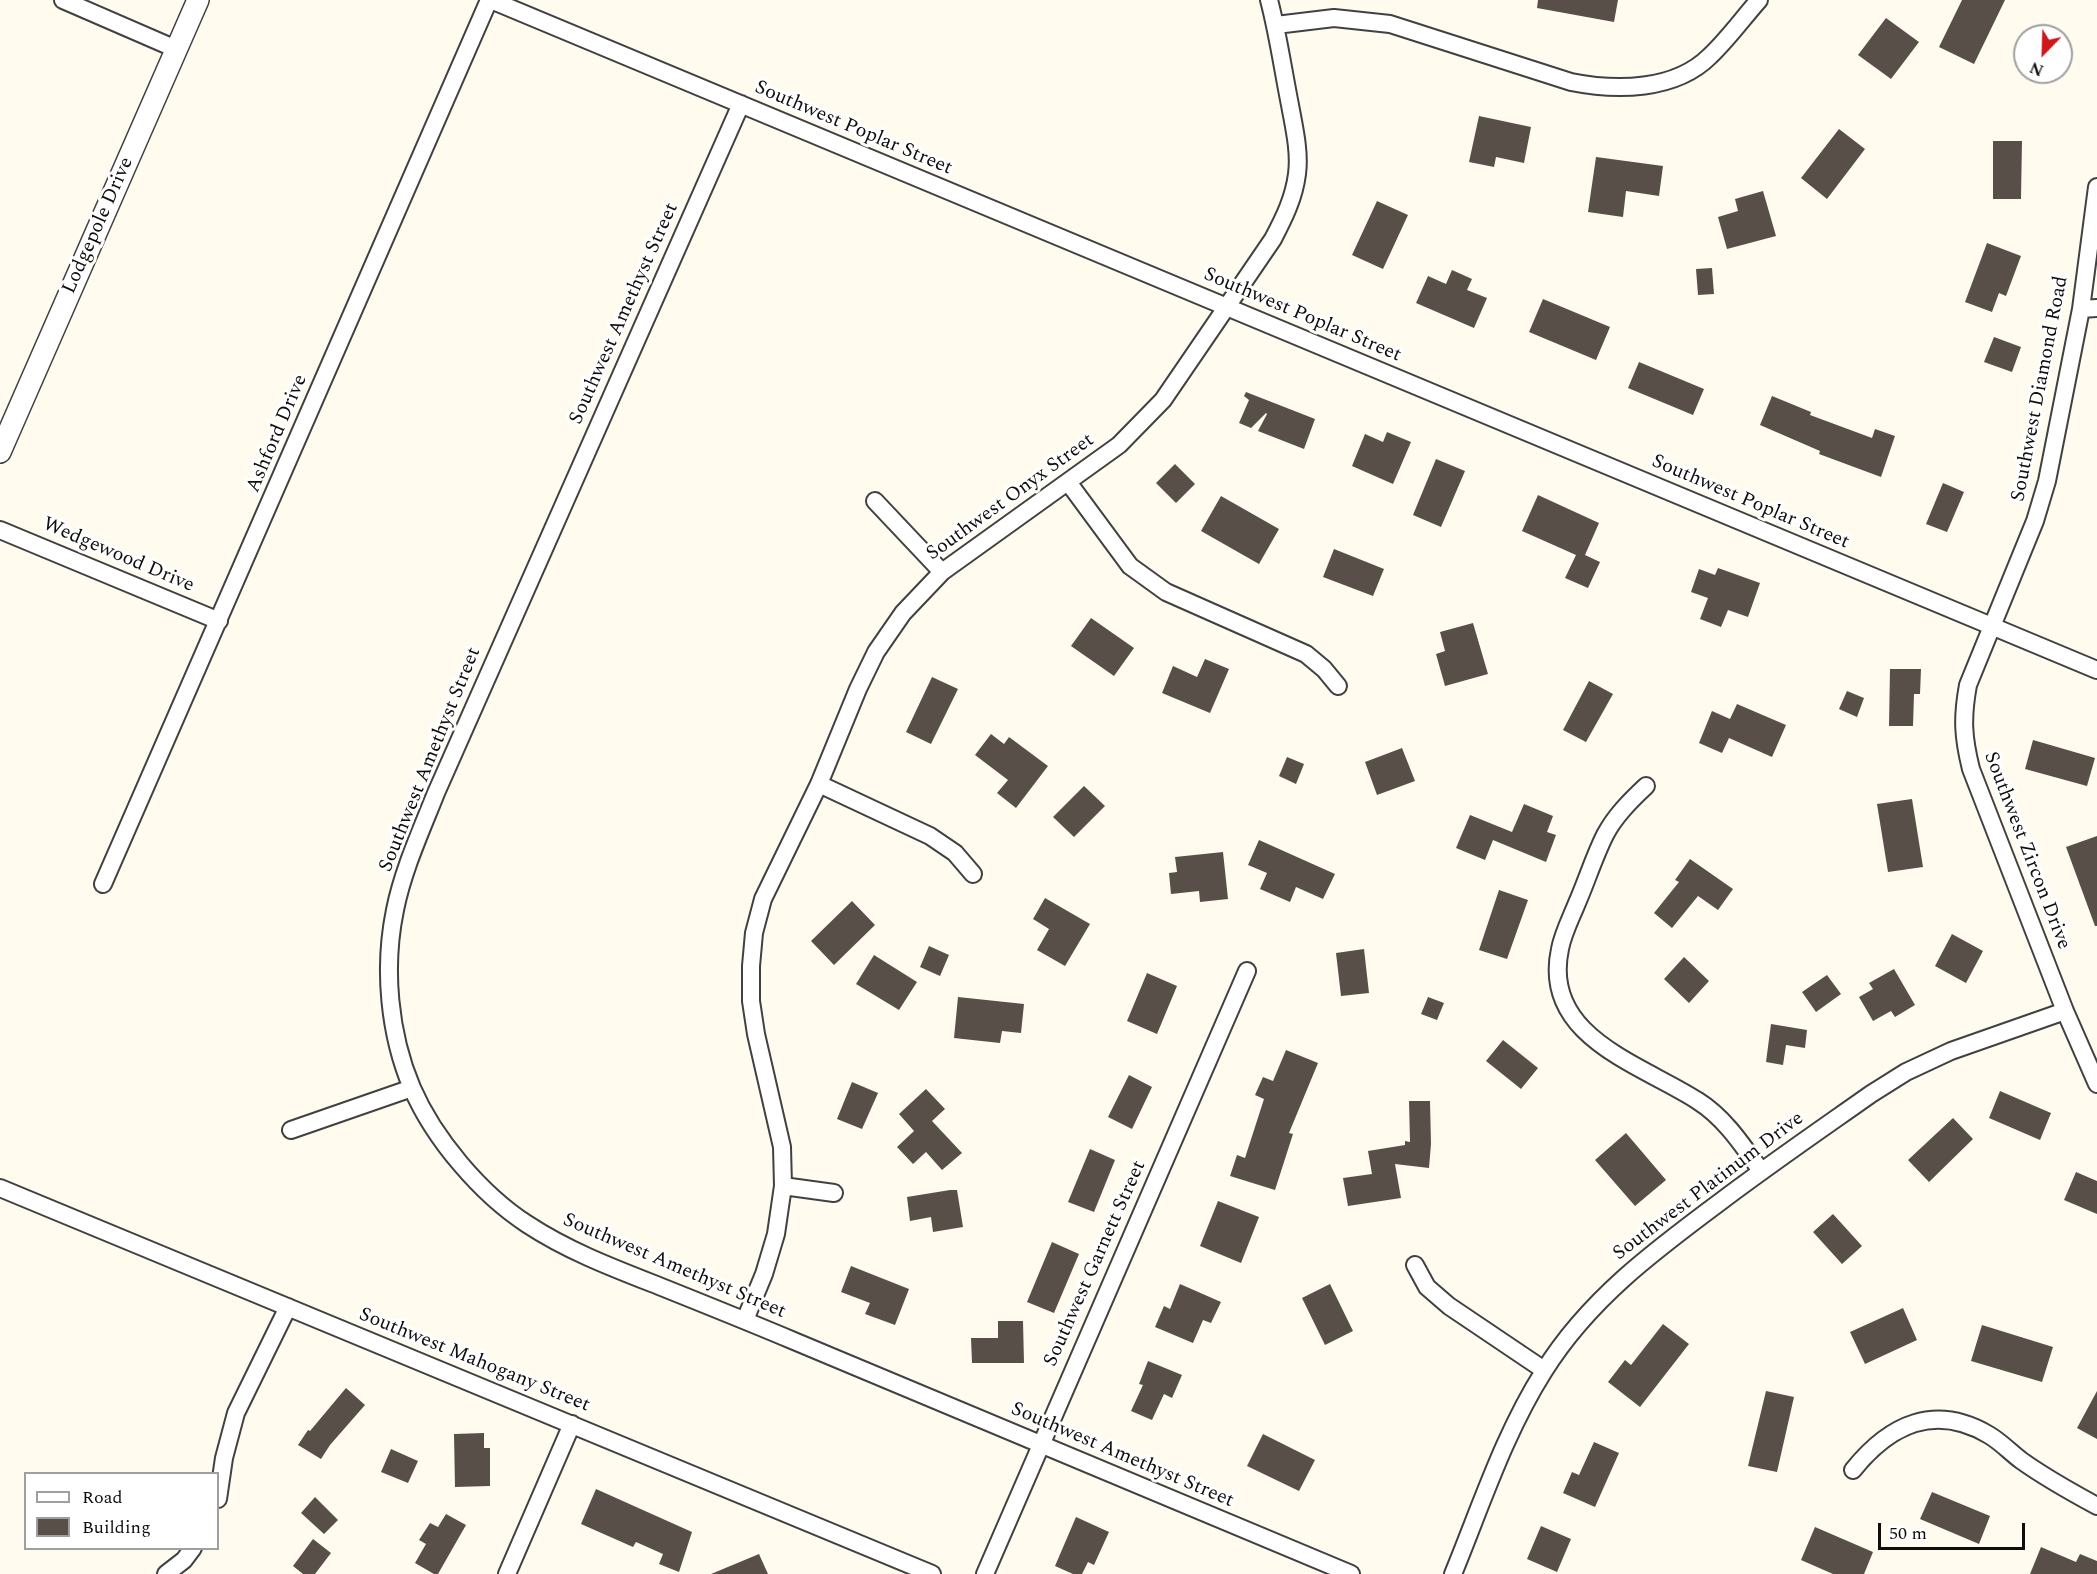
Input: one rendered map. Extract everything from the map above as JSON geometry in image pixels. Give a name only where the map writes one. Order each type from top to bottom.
[{"type":"street","points":[[63,0],[176,49]]},
{"type":"street","name":"Lodgepole Drive","points":[[0,452],[198,0]]},
{"type":"street","name":"Southwest Poplar Street","points":[[490,0],[2097,670]]},
{"type":"street","name":"Ashford Drive","points":[[103,884],[490,0]]},
{"type":"street","name":"Southwest Onyx Street","points":[[745,1320],[764,1274],[776,1234],[783,1186],[782,1148],[756,1034],[751,1001],[754,933],[763,899],[819,784],[858,688],[876,652],[903,614],[942,572],[1119,445],[1162,400],[1273,239],[1294,194],[1298,171],[1297,145],[1276,26],[1269,0]]},
{"type":"street","points":[[1276,26],[1334,18],[1390,24],[1571,82],[1597,87],[1653,85],[1685,75],[1709,57],[1759,0]]},
{"type":"street","name":"Southwest Amethyst Street","points":[[741,105],[436,793],[408,866],[395,910],[389,955],[390,1001],[399,1046],[412,1088],[432,1124],[456,1158],[490,1194],[524,1222],[558,1243],[596,1261],[745,1320],[1350,1574]]},
{"type":"street","name":"Southwest Diamond Road","points":[[1992,627],[2035,521],[2089,309],[2097,187]]},
{"type":"street","points":[[1068,482],[1130,566],[1148,580],[1166,592],[1306,654],[1324,669],[1338,686]]},
{"type":"street","points":[[874,501],[942,572]]},
{"type":"street","name":"Wedgewood Drive","points":[[0,530],[219,621]]},
{"type":"street","name":"Southwest Zircon Drive","points":[[1992,627],[1968,685],[1964,709],[1964,741],[1971,770],[2065,1011],[2097,1084]]},
{"type":"street","points":[[819,784],[930,836],[955,852],[974,874]]},
{"type":"street","points":[[1646,786],[1625,807],[1606,834],[1567,928],[1559,950],[1557,974],[1564,1001],[1577,1025],[1598,1044],[1671,1084],[1707,1108],[1729,1127],[1761,1172]]},
{"type":"street","name":"Southwest Garnett Street","points":[[985,1574],[1246,971]]},
{"type":"street","name":"Southwest Platinum Drive","points":[[1453,1574],[1516,1421],[1544,1370],[1580,1323],[1648,1255],[1761,1172],[1906,1072],[1950,1051],[2065,1011]]},
{"type":"street","points":[[291,1130],[412,1088]]},
{"type":"street","points":[[783,1186],[834,1193]]},
{"type":"street","name":"Southwest Mahogany Street","points":[[0,1188],[932,1574]]},
{"type":"street","points":[[1415,1265],[1427,1287],[1449,1306],[1544,1370]]},
{"type":"street","points":[[219,1492],[224,1458],[236,1413],[288,1307]]},
{"type":"street","points":[[1853,1470],[1881,1440],[1911,1423],[1938,1418],[1964,1423],[1990,1436],[2061,1487],[2097,1506]]},
{"type":"street","points":[[507,1574],[573,1424]]},
{"type":"street","points":[[166,1574],[184,1560],[192,1550]]},
{"type":"building","points":[[1538,0],[1618,0],[1614,22],[1537,8]]},
{"type":"building","points":[[1962,0],[2005,0],[1974,64],[1939,47]]},
{"type":"building","points":[[1886,18],[1919,42],[1891,79],[1858,55]]},
{"type":"building","points":[[1479,116],[1531,127],[1524,163],[1496,157],[1494,167],[1469,162]]},
{"type":"building","points":[[1839,129],[1865,149],[1827,199],[1801,178]]},
{"type":"building","points":[[1993,141],[2022,141],[2021,199],[1993,199]]},
{"type":"building","points":[[1596,157],[1663,166],[1659,196],[1626,191],[1623,217],[1588,212]]},
{"type":"building","points":[[1763,191],[1776,236],[1727,249],[1718,217],[1738,211],[1735,199]]},
{"type":"building","points":[[1377,201],[1408,215],[1383,269],[1352,255]]},
{"type":"building","points":[[1987,243],[2021,256],[2006,296],[1999,293],[1992,312],[1965,302]]},
{"type":"building","points":[[1712,268],[1714,294],[1698,295],[1696,269]]},
{"type":"building","points":[[1452,270],[1472,279],[1467,290],[1487,298],[1474,328],[1416,303],[1428,276],[1446,284]]},
{"type":"building","points":[[1543,299],[1610,327],[1596,360],[1529,332]]},
{"type":"building","points":[[1994,337],[2021,347],[2012,372],[1984,362]]},
{"type":"building","points":[[1639,362],[1704,389],[1693,415],[1628,388]]},
{"type":"building","points":[[1246,392],[1315,419],[1304,449],[1258,431],[1266,413],[1251,428],[1239,423],[1249,400],[1244,396]]},
{"type":"building","points":[[1772,396],[1811,412],[1810,415],[1872,438],[1875,429],[1895,436],[1881,477],[1819,454],[1820,451],[1760,425]]},
{"type":"building","points":[[1387,432],[1411,442],[1393,484],[1352,466],[1365,434],[1383,442]]},
{"type":"building","points":[[1436,459],[1465,471],[1441,527],[1413,515]]},
{"type":"building","points":[[1175,464],[1195,484],[1176,503],[1156,483]]},
{"type":"building","points":[[1943,483],[1964,492],[1947,532],[1926,524]]},
{"type":"building","points":[[1538,495],[1599,523],[1585,555],[1600,562],[1588,588],[1565,578],[1576,555],[1522,531]]},
{"type":"building","points":[[1221,496],[1279,529],[1259,564],[1201,531]]},
{"type":"building","points":[[1334,549],[1384,569],[1373,596],[1323,577]]},
{"type":"building","points":[[1718,568],[1760,583],[1748,617],[1728,610],[1721,627],[1700,619],[1708,598],[1691,592],[1699,569],[1715,575]]},
{"type":"building","points":[[1091,618],[1134,648],[1114,676],[1071,646]]},
{"type":"building","points":[[1473,623],[1488,674],[1445,686],[1436,654],[1445,651],[1440,632]]},
{"type":"building","points":[[1205,659],[1229,669],[1210,713],[1162,693],[1173,666],[1197,677]]},
{"type":"building","points":[[1890,669],[1921,669],[1920,694],[1914,694],[1913,726],[1889,726]]},
{"type":"building","points":[[932,677],[958,689],[931,744],[906,732]]},
{"type":"building","points":[[1589,681],[1613,694],[1586,742],[1563,730]]},
{"type":"building","points":[[1847,691],[1864,698],[1857,717],[1839,709]]},
{"type":"building","points":[[1737,704],[1786,725],[1772,757],[1729,738],[1722,753],[1699,743],[1712,711],[1730,719]]},
{"type":"building","points":[[991,734],[1004,744],[1009,737],[1048,766],[1016,808],[997,793],[1008,780],[975,755]]},
{"type":"building","points":[[2033,740],[2095,758],[2087,786],[2025,769]]},
{"type":"building","points":[[1402,748],[1415,781],[1377,795],[1365,762]]},
{"type":"building","points":[[1287,757],[1304,764],[1296,784],[1279,776]]},
{"type":"building","points":[[1084,786],[1105,806],[1074,837],[1053,817]]},
{"type":"building","points":[[1912,799],[1923,867],[1888,872],[1877,804]]},
{"type":"building","points":[[1524,804],[1553,816],[1547,832],[1556,835],[1546,862],[1493,840],[1485,860],[1456,848],[1470,815],[1512,832]]},
{"type":"building","points":[[2097,836],[2097,926],[2095,926],[2066,847]]},
{"type":"building","points":[[1259,840],[1335,874],[1323,899],[1296,887],[1290,902],[1260,889],[1267,873],[1248,865]]},
{"type":"building","points":[[1223,852],[1228,899],[1200,902],[1199,891],[1171,894],[1169,873],[1177,872],[1175,857]]},
{"type":"building","points":[[1690,859],[1733,889],[1718,910],[1698,896],[1672,928],[1654,913],[1679,882],[1675,880]]},
{"type":"building","points":[[1499,890],[1528,900],[1507,959],[1479,950]]},
{"type":"building","points":[[1045,898],[1090,924],[1065,966],[1037,950],[1049,929],[1033,919]]},
{"type":"building","points":[[852,901],[875,925],[834,965],[811,941]]},
{"type":"building","points":[[1952,934],[1983,951],[1966,983],[1935,966]]},
{"type":"building","points":[[929,946],[949,955],[940,976],[920,967]]},
{"type":"building","points":[[1364,949],[1369,993],[1341,996],[1336,953]]},
{"type":"building","points":[[874,955],[917,982],[899,1010],[856,984]]},
{"type":"building","points":[[1684,957],[1709,981],[1689,1003],[1664,979]]},
{"type":"building","points":[[1894,969],[1915,1005],[1895,1017],[1891,1011],[1873,1021],[1859,997],[1873,989],[1869,983]]},
{"type":"building","points":[[1147,973],[1177,986],[1157,1034],[1127,1021]]},
{"type":"building","points":[[1827,975],[1841,994],[1816,1012],[1802,992]]},
{"type":"building","points":[[958,997],[1024,1004],[1021,1033],[1002,1031],[1000,1043],[954,1038]]},
{"type":"building","points":[[1428,997],[1444,1003],[1437,1020],[1421,1014]]},
{"type":"building","points":[[1771,1024],[1807,1030],[1805,1048],[1786,1045],[1783,1065],[1766,1062]]},
{"type":"building","points":[[1503,1040],[1538,1068],[1521,1089],[1486,1061]]},
{"type":"building","points":[[1286,1050],[1318,1063],[1289,1133],[1293,1134],[1275,1190],[1230,1176],[1237,1155],[1245,1158],[1264,1099],[1255,1095],[1263,1077],[1273,1081]]},
{"type":"building","points":[[1129,1075],[1152,1087],[1132,1129],[1108,1117]]},
{"type":"building","points":[[852,1082],[878,1093],[862,1129],[837,1119]]},
{"type":"building","points":[[926,1089],[945,1109],[932,1121],[962,1153],[942,1170],[926,1152],[913,1164],[897,1147],[914,1131],[899,1114]]},
{"type":"building","points":[[2000,1091],[2051,1113],[2040,1140],[1989,1118]]},
{"type":"building","points":[[1409,1101],[1430,1101],[1429,1168],[1395,1164],[1401,1198],[1348,1206],[1343,1178],[1372,1174],[1368,1151],[1405,1145],[1405,1141],[1410,1142]]},
{"type":"building","points":[[1953,1118],[1973,1139],[1929,1182],[1908,1160]]},
{"type":"building","points":[[1626,1133],[1666,1180],[1635,1206],[1595,1160]]},
{"type":"building","points":[[1090,1149],[1115,1160],[1094,1212],[1068,1202]]},
{"type":"building","points":[[2076,1172],[2097,1181],[2097,1214],[2064,1200]]},
{"type":"building","points":[[957,1190],[963,1227],[933,1232],[931,1217],[910,1221],[907,1197]]},
{"type":"building","points":[[1218,1201],[1259,1217],[1241,1263],[1200,1246]]},
{"type":"building","points":[[1833,1214],[1862,1246],[1842,1264],[1813,1232]]},
{"type":"building","points":[[1052,1242],[1079,1254],[1054,1313],[1027,1302]]},
{"type":"building","points":[[851,1266],[909,1289],[895,1325],[865,1314],[870,1303],[841,1292]]},
{"type":"building","points":[[1180,1284],[1221,1302],[1211,1323],[1203,1320],[1193,1343],[1155,1327],[1164,1306],[1170,1309]]},
{"type":"building","points":[[1330,1284],[1353,1331],[1325,1345],[1302,1298]]},
{"type":"building","points":[[1903,1308],[1917,1340],[1865,1364],[1850,1332]]},
{"type":"building","points":[[998,1321],[1023,1321],[1024,1363],[972,1363],[971,1338],[998,1338]]},
{"type":"building","points":[[1663,1324],[1689,1344],[1640,1407],[1608,1382],[1625,1360],[1631,1365]]},
{"type":"building","points":[[1982,1325],[2053,1347],[2042,1382],[1971,1361]]},
{"type":"building","points":[[1148,1361],[1182,1375],[1172,1398],[1164,1394],[1152,1420],[1131,1411],[1143,1385],[1139,1384]]},
{"type":"building","points":[[346,1388],[365,1405],[330,1445],[321,1459],[298,1445],[308,1430],[310,1431]]},
{"type":"building","points":[[1766,1391],[1794,1397],[1777,1472],[1748,1466]]},
{"type":"building","points":[[2097,1391],[2097,1439],[2077,1428]]},
{"type":"building","points":[[484,1433],[484,1448],[490,1448],[490,1486],[455,1487],[454,1434]]},
{"type":"building","points":[[1263,1434],[1315,1460],[1299,1491],[1247,1466]]},
{"type":"building","points":[[1594,1442],[1619,1453],[1595,1507],[1563,1493],[1572,1472],[1579,1475]]},
{"type":"building","points":[[391,1449],[418,1461],[408,1483],[381,1472]]},
{"type":"building","points":[[596,1489],[692,1532],[679,1572],[659,1564],[663,1554],[636,1542],[633,1547],[581,1524]]},
{"type":"building","points":[[1932,1492],[1990,1516],[1979,1544],[1920,1519]]},
{"type":"building","points":[[315,1497],[338,1520],[324,1534],[301,1513]]},
{"type":"building","points":[[446,1514],[466,1525],[438,1574],[434,1574],[415,1563],[426,1544],[419,1540],[430,1523],[438,1527]]},
{"type":"building","points":[[1076,1517],[1109,1532],[1094,1565],[1088,1562],[1082,1574],[1073,1574],[1055,1566]]},
{"type":"building","points":[[1541,1526],[1571,1539],[1557,1572],[1527,1559]]},
{"type":"building","points":[[1815,1527],[1873,1552],[1864,1574],[1833,1574],[1801,1560]]},
{"type":"building","points":[[313,1539],[331,1553],[315,1574],[303,1574],[293,1566]]},
{"type":"building","points":[[2041,1547],[2076,1562],[2080,1554],[2097,1561],[2097,1574],[2030,1574]]},
{"type":"building","points":[[759,1554],[768,1574],[711,1574]]}]
